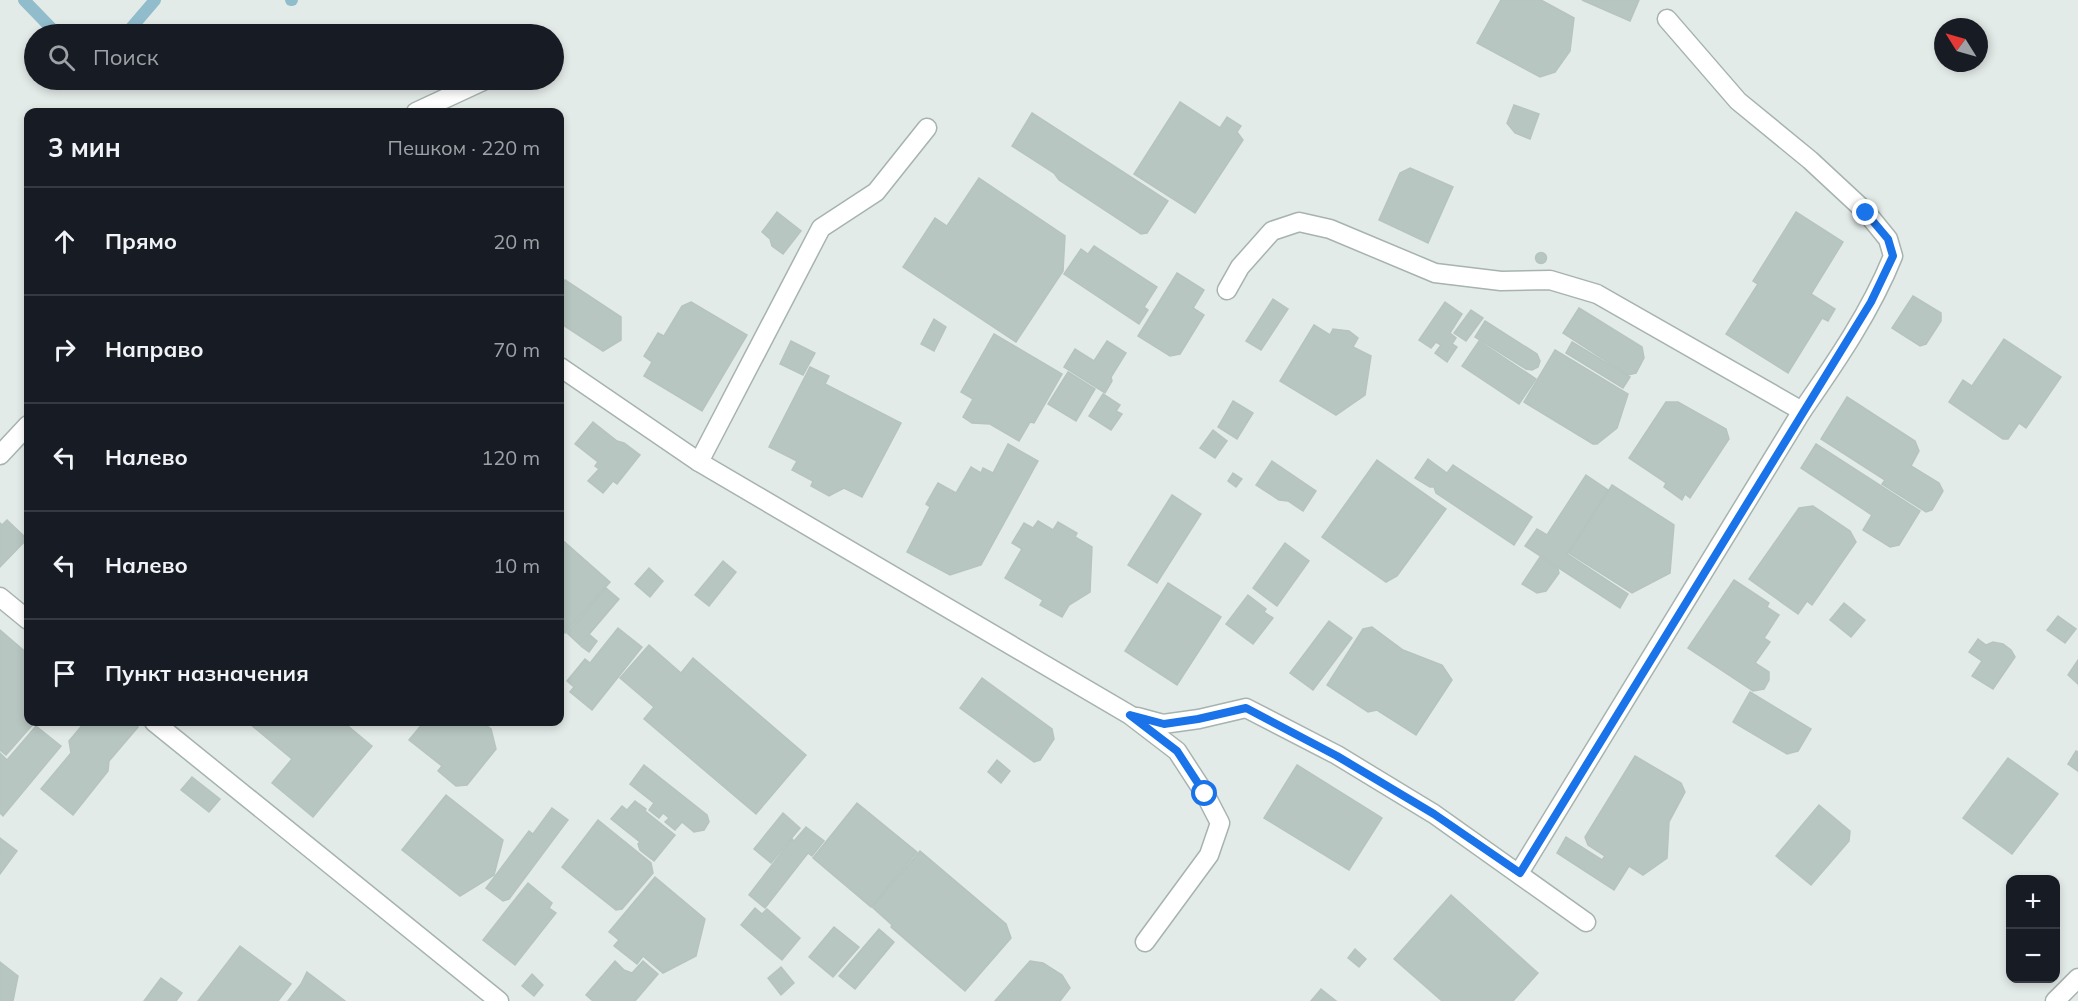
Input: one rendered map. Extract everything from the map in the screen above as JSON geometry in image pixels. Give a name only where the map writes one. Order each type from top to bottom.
[{"type":"street","points":[[1520,873],[1803,411],[1833,367],[1893,256],[1888,239],[1866,213],[1810,160],[1738,101],[1667,19]]},
{"type":"street","points":[[425,108],[463,90]]},
{"type":"street","points":[[699,462],[821,228],[876,192],[927,128]]},
{"type":"street","points":[[1227,290],[1240,267],[1272,231],[1299,222],[1330,229],[1435,273],[1501,281],[1550,280],[1597,294],[1803,411]]},
{"type":"street","points":[[564,370],[699,462],[1130,715],[1177,751],[1205,794],[1220,823],[1209,855],[1144,942]]},
{"type":"street","points":[[0,455],[24,429]]},
{"type":"street","points":[[0,597],[24,617]]},
{"type":"street","points":[[1130,715],[1164,724],[1246,708],[1337,756],[1434,814],[1586,922]]},
{"type":"street","points":[[159,726],[499,1001]]},
{"type":"street","points":[[2055,1001],[2078,978]]},
{"type":"building","points":[[1501,0],[1541,0],[1574,18],[1570,51],[1555,72],[1540,77],[1477,43]]},
{"type":"building","points":[[1582,0],[1639,0],[1630,21]]},
{"type":"building","points":[[1180,102],[1220,128],[1227,117],[1241,126],[1237,132],[1243,140],[1195,213],[1134,174]]},
{"type":"building","points":[[1514,105],[1539,114],[1530,139],[1515,133],[1507,123]]},
{"type":"building","points":[[1032,113],[1168,201],[1147,233],[1141,234],[1012,146]]},
{"type":"building","points":[[1410,168],[1453,187],[1428,243],[1379,220],[1400,173]]},
{"type":"building","points":[[979,178],[1065,236],[1063,271],[1016,342],[903,267],[935,218],[947,226]]},
{"type":"building","points":[[777,212],[801,231],[783,254],[772,246],[770,239],[762,232]]},
{"type":"building","points":[[1796,212],[1843,242],[1811,294],[1835,309],[1828,321],[1822,318],[1788,373],[1726,334],[1758,284],[1753,281]]},
{"type":"building","points":[[1094,246],[1157,287],[1144,307],[1148,310],[1139,324],[1064,274],[1081,249],[1088,254]]},
{"type":"building","points":[[1541,252],[1547,258],[1541,264],[1535,258]]},
{"type":"building","points":[[1177,273],[1204,290],[1193,308],[1204,315],[1180,354],[1170,356],[1138,336]]},
{"type":"building","points":[[565,280],[621,317],[621,340],[603,351],[564,326]]},
{"type":"building","points":[[1913,296],[1941,313],[1941,321],[1926,344],[1920,346],[1892,328]]},
{"type":"building","points":[[1273,299],[1288,309],[1261,350],[1246,341]]},
{"type":"building","points":[[691,302],[747,335],[702,411],[644,376],[652,362],[644,356],[658,333],[664,336],[682,306]]},
{"type":"building","points":[[1445,302],[1462,314],[1450,333],[1456,338],[1452,344],[1457,347],[1447,362],[1435,353],[1441,345],[1436,342],[1431,348],[1419,340]]},
{"type":"building","points":[[1579,308],[1642,347],[1644,358],[1636,373],[1628,375],[1563,333]]},
{"type":"building","points":[[1471,310],[1483,318],[1466,341],[1454,333]]},
{"type":"building","points":[[934,319],[946,327],[934,351],[921,344]]},
{"type":"building","points":[[1485,321],[1537,354],[1540,361],[1538,367],[1532,370],[1526,369],[1475,337]]},
{"type":"building","points":[[1314,325],[1330,335],[1333,329],[1349,331],[1358,338],[1353,347],[1371,356],[1365,395],[1336,415],[1280,381]]},
{"type":"building","points":[[994,334],[1062,374],[1034,423],[1030,422],[1019,441],[990,424],[972,423],[963,417],[973,399],[961,392]]},
{"type":"building","points":[[2004,339],[2061,377],[2026,428],[2019,423],[2008,439],[2003,439],[1949,402],[1963,380],[1972,386]]},
{"type":"building","points":[[791,341],[815,353],[803,375],[780,364]]},
{"type":"building","points":[[1107,341],[1126,353],[1111,377],[1112,381],[1105,393],[1064,367],[1075,349],[1094,361]]},
{"type":"building","points":[[1479,341],[1536,379],[1519,404],[1462,366]]},
{"type":"building","points":[[1572,342],[1630,377],[1623,388],[1566,353]]},
{"type":"building","points":[[1555,350],[1628,394],[1617,428],[1597,444],[1593,444],[1524,402]]},
{"type":"building","points":[[810,367],[829,376],[825,384],[901,423],[862,497],[844,488],[829,496],[811,486],[813,481],[792,470],[797,461],[769,447]]},
{"type":"building","points":[[1068,372],[1095,389],[1076,421],[1048,404]]},
{"type":"building","points":[[1103,394],[1120,405],[1116,411],[1122,414],[1111,430],[1089,416]]},
{"type":"building","points":[[1847,397],[1915,441],[1919,451],[1911,466],[1939,483],[1943,491],[1932,510],[1926,512],[1882,484],[1885,480],[1821,439]]},
{"type":"building","points":[[1233,401],[1253,413],[1237,439],[1218,427]]},
{"type":"building","points":[[1666,402],[1678,402],[1726,429],[1729,439],[1690,498],[1685,494],[1682,500],[1664,487],[1666,483],[1629,458]]},
{"type":"building","points":[[593,422],[640,455],[617,484],[613,481],[603,493],[588,481],[599,469],[595,466],[598,462],[575,444]]},
{"type":"building","points":[[1213,430],[1227,441],[1215,458],[1200,448]]},
{"type":"building","points":[[1008,444],[1038,461],[981,565],[950,575],[907,552],[930,507],[926,504],[938,483],[956,493],[971,467],[981,473],[983,468],[993,473]]},
{"type":"building","points":[[1816,444],[1920,511],[1899,545],[1890,547],[1863,530],[1872,515],[1801,468]]},
{"type":"building","points":[[1428,459],[1447,473],[1453,465],[1532,517],[1514,545],[1436,493],[1434,487],[1415,478]]},
{"type":"building","points":[[1377,460],[1446,509],[1397,576],[1386,582],[1322,537]]},
{"type":"building","points":[[1272,461],[1316,491],[1303,511],[1288,501],[1279,500],[1256,485]]},
{"type":"building","points":[[1233,473],[1242,479],[1236,487],[1228,481]]},
{"type":"building","points":[[1586,475],[1608,490],[1567,554],[1628,594],[1620,608],[1525,546],[1537,529],[1547,535]]},
{"type":"building","points":[[1612,485],[1674,525],[1670,573],[1632,593],[1569,553]]},
{"type":"building","points":[[1172,495],[1201,514],[1157,583],[1128,565]]},
{"type":"building","points":[[1813,506],[1850,531],[1856,542],[1812,605],[1807,601],[1798,614],[1749,579],[1799,508]]},
{"type":"building","points":[[7,520],[24,536],[24,542],[0,567],[0,523],[2,525]]},
{"type":"building","points":[[1038,521],[1053,530],[1058,522],[1077,533],[1075,537],[1092,547],[1090,592],[1069,605],[1062,617],[1040,605],[1043,600],[1005,578],[1022,549],[1012,543],[1024,523],[1033,528]]},
{"type":"building","points":[[564,542],[610,582],[564,632]]},
{"type":"building","points":[[1285,543],[1309,561],[1277,606],[1253,588]]},
{"type":"building","points":[[1540,557],[1558,569],[1559,573],[1546,591],[1537,593],[1522,584]]},
{"type":"building","points":[[723,561],[736,572],[709,606],[695,595]]},
{"type":"building","points":[[649,568],[663,581],[650,597],[635,584]]},
{"type":"building","points":[[1734,580],[1769,603],[1767,607],[1779,615],[1764,638],[1770,642],[1755,663],[1769,672],[1769,680],[1764,689],[1753,691],[1688,648]]},
{"type":"building","points":[[1168,583],[1221,617],[1177,685],[1125,651]]},
{"type":"building","points":[[606,588],[619,599],[580,645],[567,633]]},
{"type":"building","points":[[1248,595],[1266,609],[1264,612],[1273,618],[1253,644],[1226,624]]},
{"type":"building","points":[[1844,603],[1865,620],[1851,637],[1830,620]]},
{"type":"building","points":[[2058,616],[2076,629],[2065,643],[2047,630]]},
{"type":"building","points":[[1329,621],[1352,638],[1313,690],[1290,673]]},
{"type":"building","points":[[1372,627],[1403,650],[1442,665],[1452,680],[1416,735],[1377,710],[1368,712],[1327,685],[1363,629]]},
{"type":"building","points":[[618,628],[642,647],[592,710],[570,692],[574,687],[567,681],[585,659],[590,663]]},
{"type":"building","points":[[0,630],[24,651],[24,726],[31,726],[6,755],[0,750]]},
{"type":"building","points":[[590,635],[597,641],[589,652],[581,646]]},
{"type":"building","points":[[1978,639],[1986,645],[1993,642],[2003,644],[2011,650],[2015,657],[1993,689],[1972,676],[1982,661],[1969,652]]},
{"type":"building","points":[[649,645],[681,673],[693,658],[806,755],[756,814],[644,719],[654,707],[620,678]]},
{"type":"building","points":[[2078,660],[2078,684],[2068,675]]},
{"type":"building","points":[[982,678],[1052,729],[1054,739],[1040,760],[1034,762],[960,708]]},
{"type":"building","points":[[1750,692],[1811,729],[1798,751],[1787,754],[1733,722]]},
{"type":"building","points":[[36,726],[61,746],[3,816],[0,813],[0,753],[7,760]]},
{"type":"building","points":[[82,726],[138,727],[109,761],[108,771],[73,815],[41,789],[71,753],[69,741]]},
{"type":"building","points":[[252,726],[348,726],[372,746],[313,817],[272,783],[292,759]]},
{"type":"building","points":[[421,726],[487,726],[491,729],[496,749],[467,785],[456,786],[438,771],[442,766],[409,740]]},
{"type":"building","points":[[2076,751],[2078,752],[2078,771],[2068,764]]},
{"type":"building","points":[[1635,756],[1681,783],[1685,792],[1669,822],[1667,858],[1643,875],[1629,866],[1614,890],[1557,853],[1566,837],[1602,860],[1605,856],[1588,845],[1585,837]]},
{"type":"building","points":[[2008,758],[2058,794],[2012,854],[1963,818]]},
{"type":"building","points":[[997,760],[1010,771],[1001,783],[988,772]]},
{"type":"building","points":[[644,765],[707,815],[709,822],[704,830],[694,832],[682,822],[675,830],[665,822],[669,818],[663,813],[659,818],[649,810],[654,803],[630,784]]},
{"type":"building","points":[[1297,765],[1382,818],[1349,870],[1264,818]]},
{"type":"building","points":[[192,777],[220,799],[209,812],[181,790]]},
{"type":"building","points":[[446,795],[503,840],[494,875],[460,896],[402,850]]},
{"type":"building","points":[[635,801],[675,835],[654,861],[640,850],[638,844],[640,842],[611,819],[622,806],[627,810]]},
{"type":"building","points":[[857,803],[917,852],[871,907],[813,858]]},
{"type":"building","points":[[1819,805],[1850,831],[1849,841],[1811,885],[1776,856]]},
{"type":"building","points":[[552,808],[568,820],[509,899],[503,901],[486,888],[529,831],[533,834]]},
{"type":"building","points":[[783,813],[800,828],[771,863],[754,849]]},
{"type":"building","points":[[598,820],[651,863],[653,873],[622,909],[616,910],[562,867]]},
{"type":"building","points":[[806,827],[824,841],[812,856],[808,853],[765,908],[749,895],[792,839],[794,841]]},
{"type":"building","points":[[0,838],[17,851],[0,874]]},
{"type":"building","points":[[920,851],[1006,924],[1011,938],[965,991],[891,927],[892,925],[872,907]]},
{"type":"building","points":[[655,877],[705,919],[696,956],[663,973],[643,956],[637,964],[614,946],[619,940],[609,932]]},
{"type":"building","points":[[528,883],[552,903],[549,908],[556,913],[515,965],[483,940]]},
{"type":"building","points":[[1451,895],[1538,973],[1513,1001],[1442,1001],[1394,959]]},
{"type":"building","points":[[755,908],[762,914],[767,909],[800,938],[782,960],[741,925]]},
{"type":"building","points":[[834,927],[859,947],[833,977],[809,957]]},
{"type":"building","points":[[879,929],[894,942],[855,989],[839,976]]},
{"type":"building","points":[[240,946],[291,984],[278,1001],[198,1001]]},
{"type":"building","points":[[1355,949],[1366,959],[1359,967],[1348,958]]},
{"type":"building","points":[[615,961],[624,970],[632,973],[643,961],[658,974],[635,1001],[593,1001],[586,995]]},
{"type":"building","points":[[1030,961],[1043,963],[1062,975],[1070,988],[1060,1001],[995,1001]]},
{"type":"building","points":[[0,962],[18,976],[13,1001],[0,1001]]},
{"type":"building","points":[[781,967],[794,983],[781,995],[768,978]]},
{"type":"building","points":[[307,972],[345,1001],[288,1001]]},
{"type":"building","points":[[532,974],[543,985],[534,996],[522,986]]},
{"type":"building","points":[[161,978],[182,993],[176,1001],[144,1001]]},
{"type":"building","points":[[1321,989],[1336,1001],[1311,1001]]},
{"type":"waterway","points":[[24,0],[47,24]]},
{"type":"waterway","points":[[135,24],[155,0]]},
{"type":"route","points":[[1205,794],[1177,751],[1130,715],[1164,724],[1246,708],[1337,756],[1434,814],[1520,873],[1871,302],[1893,256],[1888,239],[1866,213]]}]
